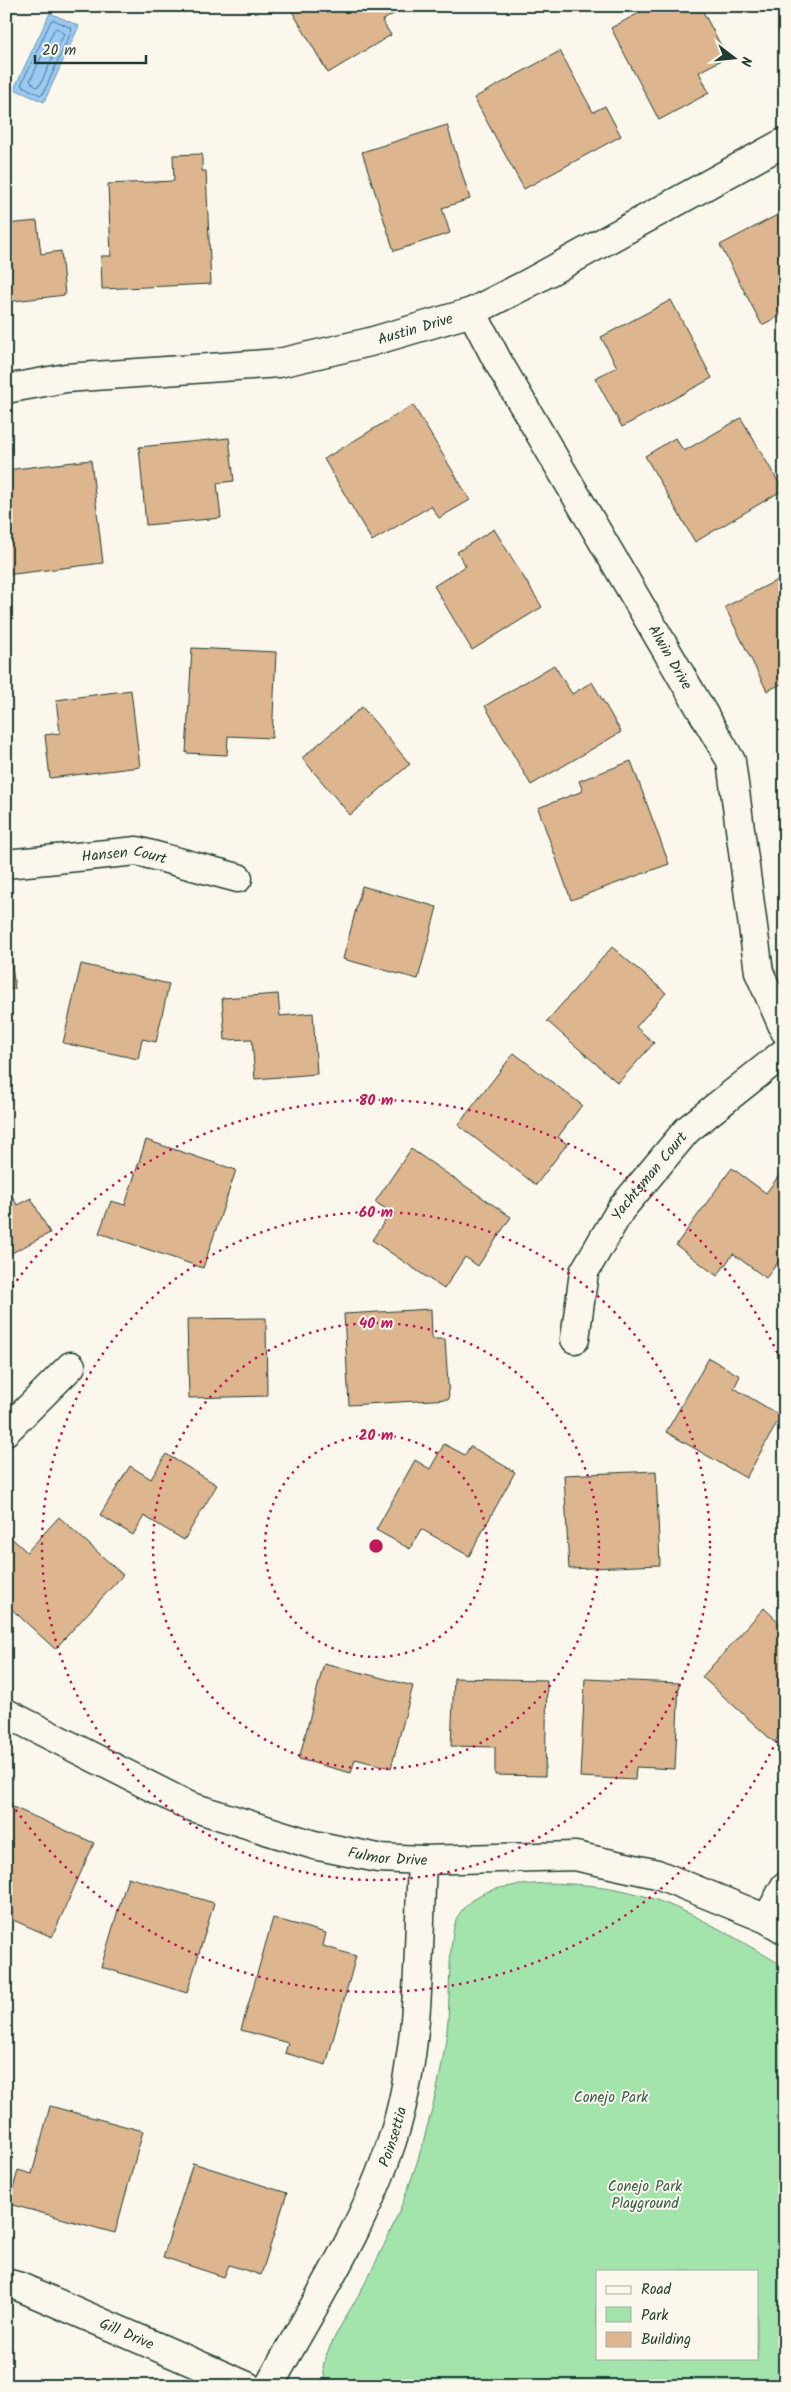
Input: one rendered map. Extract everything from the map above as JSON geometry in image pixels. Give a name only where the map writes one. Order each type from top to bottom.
[{"type":"street","name":"Austin Drive","points":[[6,389],[66,378],[279,363],[370,342],[472,312],[536,279],[785,142]]},
{"type":"street","name":"Alwin Drive","points":[[472,312],[497,360],[731,760],[759,972],[785,1031]]},
{"type":"street","name":"Hansen Court","points":[[6,864],[137,851],[238,878]]},
{"type":"street","name":"Yachtsman Court","points":[[575,1340],[584,1272],[621,1209],[686,1130],[785,1052]]},
{"type":"street","points":[[6,1430],[71,1366]]},
{"type":"street","name":"Fulmor Drive","points":[[6,1713],[189,1806],[314,1845],[378,1858],[422,1860],[575,1856],[656,1874],[776,1924]]},
{"type":"street","name":"Poinsettia","points":[[269,2386],[361,2221],[396,2128],[414,2039],[422,1860]]},
{"type":"street","points":[[776,1924],[785,1886]]},
{"type":"street","name":"Gill Drive","points":[[6,2283],[20,2287],[247,2386]]},
{"type":"green space","name":"Conejo Park","points":[[546,1883],[578,1884],[620,1890],[651,1898],[710,1924],[785,1967],[785,2386],[326,2386],[323,2368],[325,2358],[333,2339],[384,2245],[410,2184],[423,2142],[438,2083],[445,2045],[452,1936],[455,1924],[458,1916],[475,1898],[486,1892],[509,1886]]},
{"type":"water","points":[[50,13],[79,26],[44,102],[14,89]]},
{"type":"building","points":[[289,6],[395,6],[398,11],[382,21],[391,35],[328,73]]},
{"type":"building","points":[[652,6],[700,6],[727,57],[699,72],[709,93],[659,120],[611,28]]},
{"type":"building","points":[[560,51],[593,112],[605,106],[621,136],[524,189],[474,98]]},
{"type":"building","points":[[447,125],[470,199],[442,208],[450,233],[394,251],[362,152]]},
{"type":"building","points":[[202,154],[202,171],[206,171],[211,284],[102,289],[101,256],[111,256],[108,184],[174,181],[173,155]]},
{"type":"building","points":[[785,211],[785,313],[762,325],[720,245]]},
{"type":"building","points":[[37,221],[41,254],[61,251],[65,295],[6,302],[6,224]]},
{"type":"building","points":[[671,300],[712,378],[622,427],[595,378],[617,367],[601,337]]},
{"type":"building","points":[[413,405],[470,500],[439,518],[431,506],[372,541],[324,459]]},
{"type":"building","points":[[741,418],[783,490],[695,542],[645,456],[675,438],[684,451]]},
{"type":"building","points":[[229,438],[234,481],[217,483],[221,518],[146,525],[139,447]]},
{"type":"building","points":[[91,460],[103,563],[6,575],[6,470]]},
{"type":"building","points":[[494,529],[542,607],[472,650],[434,586],[466,566],[457,552]]},
{"type":"building","points":[[785,576],[785,682],[767,691],[725,607]]},
{"type":"building","points":[[192,648],[276,652],[272,738],[228,736],[227,755],[186,753]]},
{"type":"building","points":[[554,665],[572,694],[592,682],[621,732],[531,785],[485,706]]},
{"type":"building","points":[[131,690],[140,767],[50,778],[45,735],[60,733],[56,700]]},
{"type":"building","points":[[362,707],[410,764],[350,815],[302,758]]},
{"type":"building","points":[[631,761],[669,864],[571,900],[538,808],[583,791],[579,781]]},
{"type":"building","points":[[362,886],[437,907],[418,979],[343,959]]},
{"type":"building","points":[[612,947],[666,993],[636,1027],[654,1043],[618,1083],[547,1021]]},
{"type":"building","points":[[10,951],[15,989],[6,990],[6,952]]},
{"type":"building","points":[[81,964],[169,984],[156,1042],[142,1039],[138,1059],[63,1043]]},
{"type":"building","points":[[278,994],[280,1016],[313,1013],[317,1074],[255,1079],[252,1039],[225,1040],[222,998]]},
{"type":"building","points":[[6,1012],[12,1054],[6,1055]]},
{"type":"building","points":[[514,1053],[582,1105],[558,1137],[567,1144],[536,1185],[458,1125]]},
{"type":"building","points":[[146,1140],[236,1170],[203,1268],[99,1233],[111,1201],[125,1205]]},
{"type":"building","points":[[411,1149],[511,1217],[478,1266],[465,1257],[444,1289],[372,1240],[391,1212],[375,1202]]},
{"type":"building","points":[[732,1168],[766,1193],[783,1170],[785,1171],[785,1253],[766,1278],[733,1254],[717,1276],[676,1245]]},
{"type":"building","points":[[6,1184],[17,1205],[31,1198],[50,1233],[6,1256]]},
{"type":"building","points":[[431,1309],[432,1339],[445,1339],[449,1399],[349,1405],[344,1314]]},
{"type":"building","points":[[266,1318],[267,1396],[189,1398],[187,1319]]},
{"type":"building","points":[[709,1358],[740,1376],[734,1388],[781,1416],[746,1478],[666,1432]]},
{"type":"building","points":[[444,1444],[465,1455],[470,1446],[515,1472],[469,1556],[421,1529],[410,1549],[376,1530],[415,1460],[430,1469]]},
{"type":"building","points":[[166,1454],[217,1485],[184,1540],[144,1516],[133,1535],[100,1515],[130,1466],[151,1479]]},
{"type":"building","points":[[656,1471],[660,1565],[569,1569],[564,1475]]},
{"type":"building","points":[[59,1517],[123,1575],[55,1649],[6,1604],[6,1537],[8,1535],[27,1552]]},
{"type":"building","points":[[764,1608],[785,1628],[785,1731],[774,1742],[702,1677]]},
{"type":"building","points":[[324,1663],[413,1686],[391,1768],[355,1759],[351,1773],[299,1759]]},
{"type":"building","points":[[454,1678],[547,1680],[545,1776],[495,1775],[495,1747],[451,1746]]},
{"type":"building","points":[[585,1679],[679,1683],[675,1769],[636,1767],[635,1780],[580,1777]]},
{"type":"building","points":[[6,1804],[94,1843],[52,1937],[6,1917]]},
{"type":"building","points":[[128,1877],[214,1903],[187,1993],[101,1967]]},
{"type":"building","points":[[273,1918],[326,1933],[323,1946],[356,1956],[326,2065],[285,2053],[288,2043],[241,2030]]},
{"type":"building","points":[[50,2106],[143,2131],[115,2233],[9,2204],[18,2170],[32,2174]]},
{"type":"building","points":[[193,2163],[287,2193],[261,2275],[229,2265],[224,2277],[163,2257]]},
{"type":"park label","name":"Conejo Park Playground","points":[[645,2194]]}]
